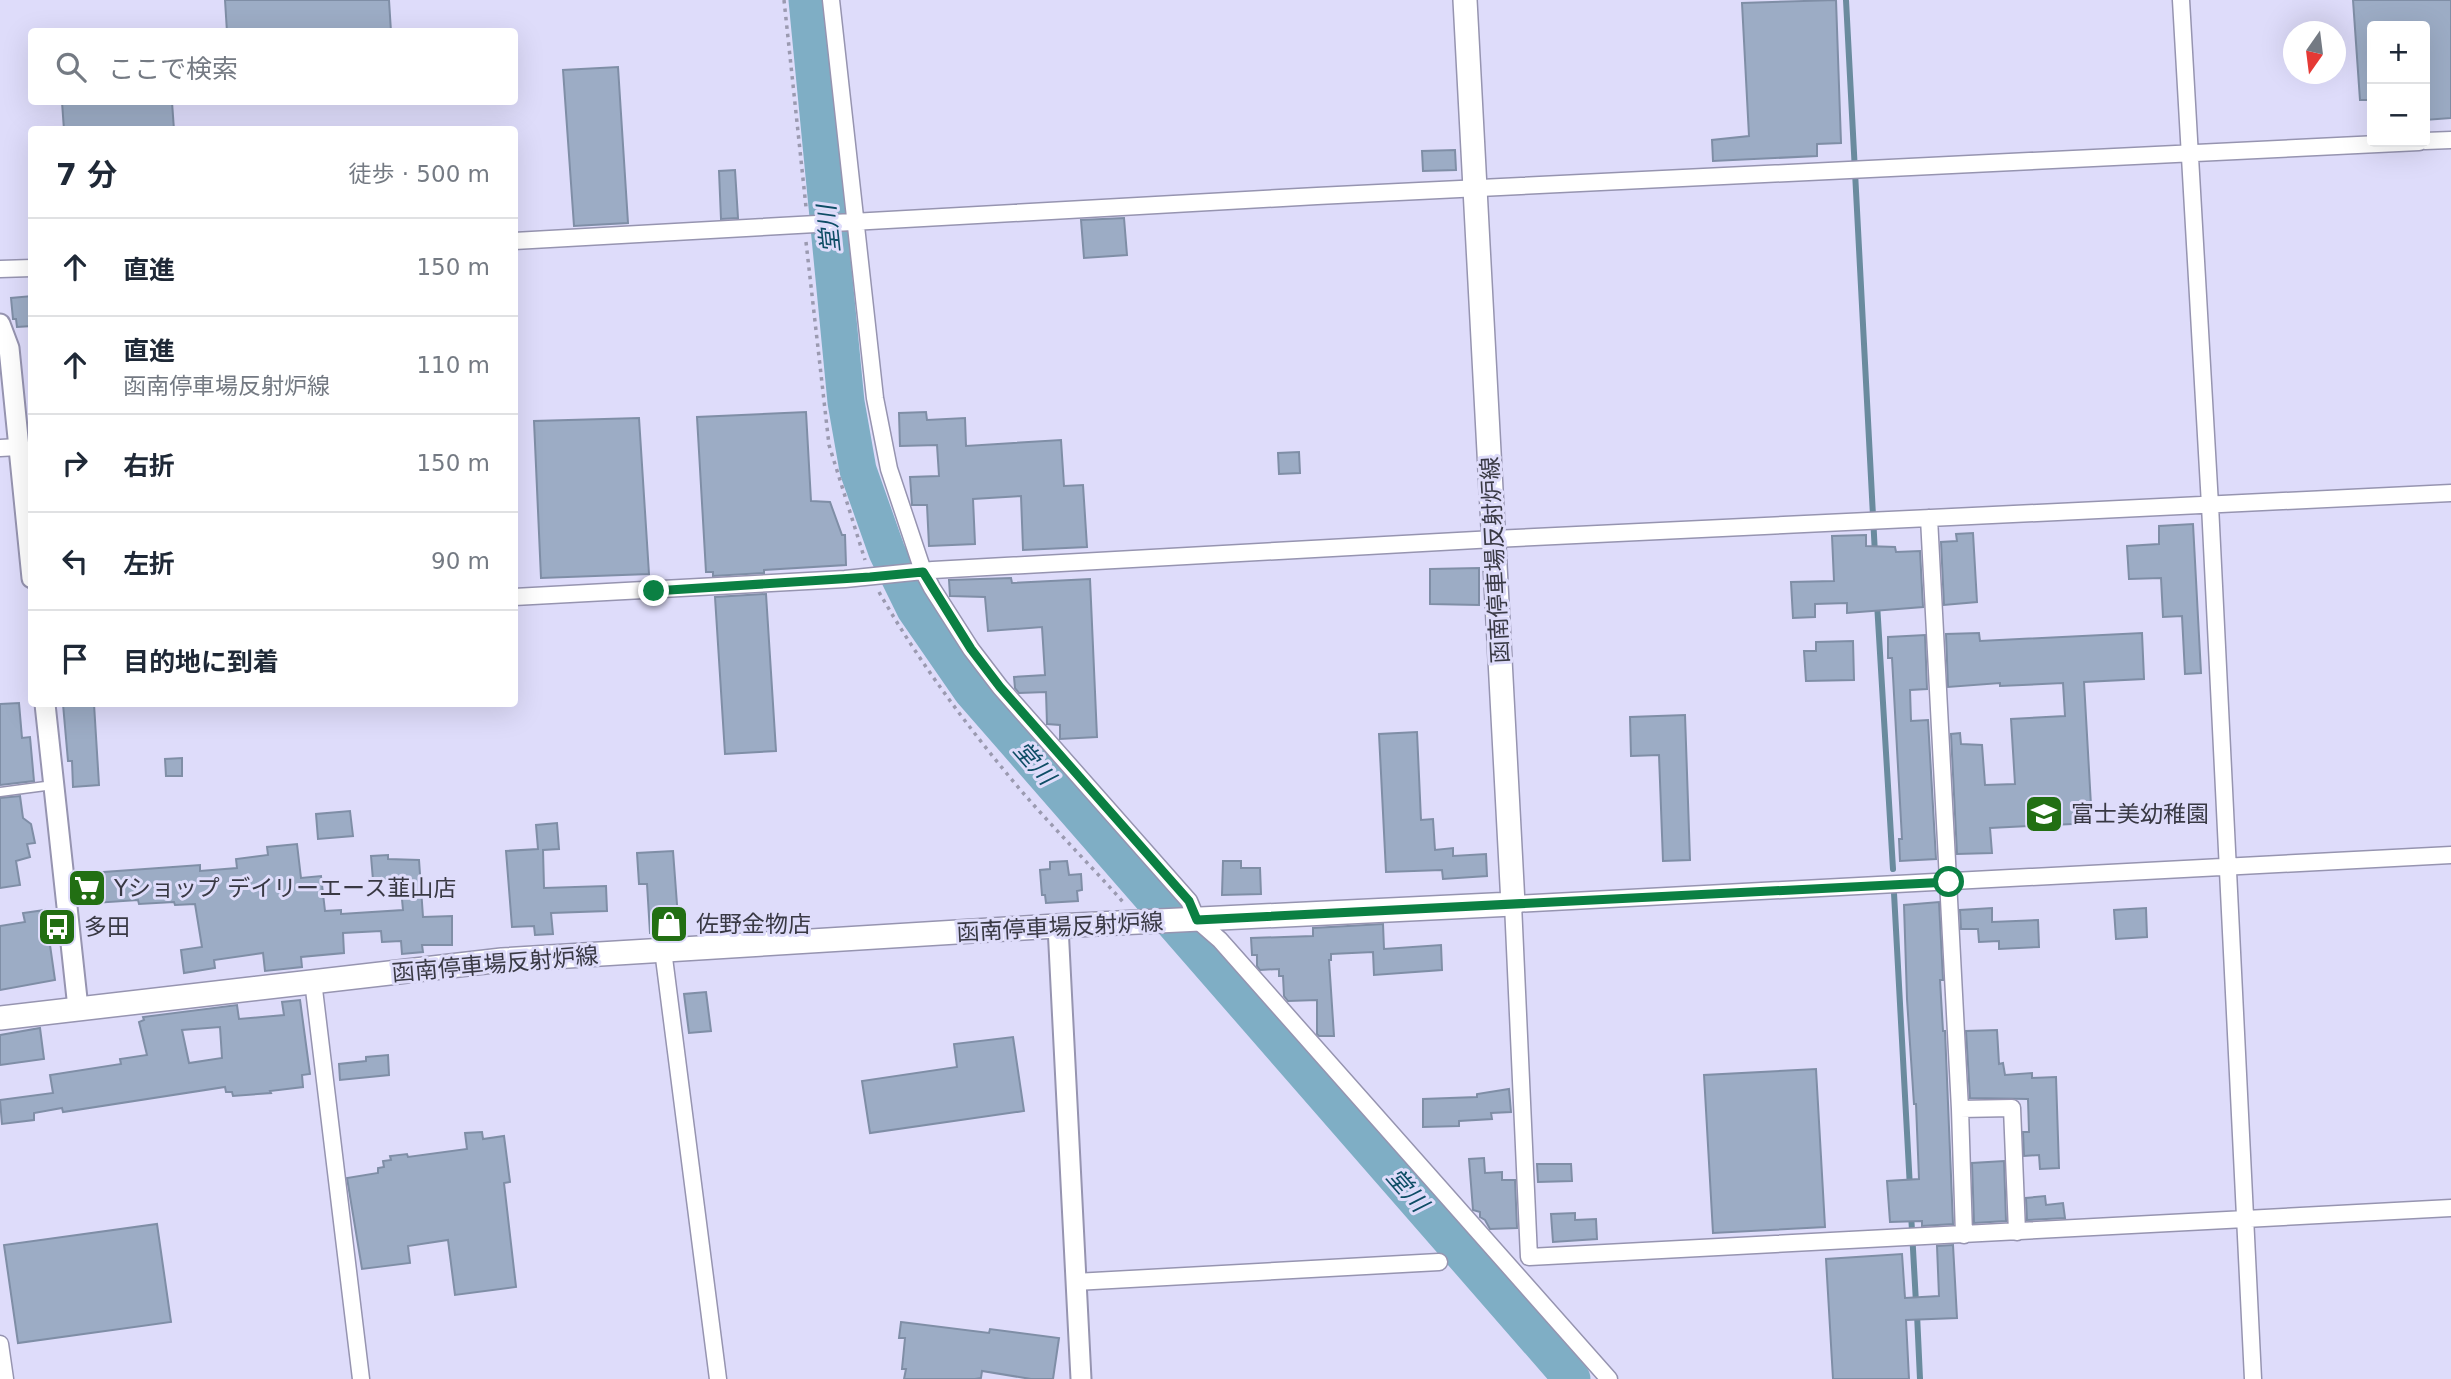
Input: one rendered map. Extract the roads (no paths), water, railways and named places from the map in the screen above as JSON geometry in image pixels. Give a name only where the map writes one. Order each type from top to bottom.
[{"type":"main road","name":"函南停車場反射炉線","points":[[0,1018],[502,960],[1058,926],[1513,904],[1465,0]]},
{"type":"street","points":[[831,0],[853,222],[875,398],[883,443],[919,572],[1000,687],[1189,901],[1197,920],[1220,940],[1609,1379]]},
{"type":"street","points":[[2181,0],[2210,505],[2253,1379]]},
{"type":"street","points":[[2430,141],[2451,140]]},
{"type":"street","points":[[518,241],[2367,145]]},
{"type":"street","points":[[0,269],[28,268]]},
{"type":"street","points":[[0,324],[9,348],[9,447],[28,555]]},
{"type":"street","points":[[518,597],[1494,540],[2451,493]]},
{"type":"street","points":[[1929,519],[1965,1235]]},
{"type":"street","points":[[45,707],[78,1008]]},
{"type":"street","points":[[1529,1257],[1513,904],[2451,855]]},
{"type":"street","points":[[1058,926],[1081,1379]]},
{"type":"street","points":[[663,950],[718,1379]]},
{"type":"street","points":[[313,981],[361,1379]]},
{"type":"street","points":[[1960,1109],[2012,1108],[2017,1232]]},
{"type":"street","points":[[1510,1267],[1529,1257],[2451,1208]]},
{"type":"street","points":[[1075,1282],[1439,1262]]},
{"type":"street","points":[[0,1344],[5,1379]]},
{"type":"lane","points":[[0,792],[54,785]]},
{"type":"waterway","name":"堂川","points":[[807,0],[846,402],[858,470],[887,552],[915,609],[971,690],[1572,1379]]},
{"type":"waterway","points":[[1846,0],[1875,554]]},
{"type":"waterway","points":[[1877,603],[1893,869]]},
{"type":"waterway","points":[[1894,893],[1910,1188]]},
{"type":"waterway","points":[[1911,1213],[1916,1303]]},
{"type":"waterway","points":[[1917,1314],[1920,1379]]},
{"type":"place","name":"富士美幼稚園","points":[[2044,814]]},
{"type":"place","name":"Yショップ デイリーエース韮山店","points":[[87,888]]},
{"type":"place","name":"佐野金物店","points":[[669,924]]},
{"type":"place","name":"多田","points":[[57,927]]}]
